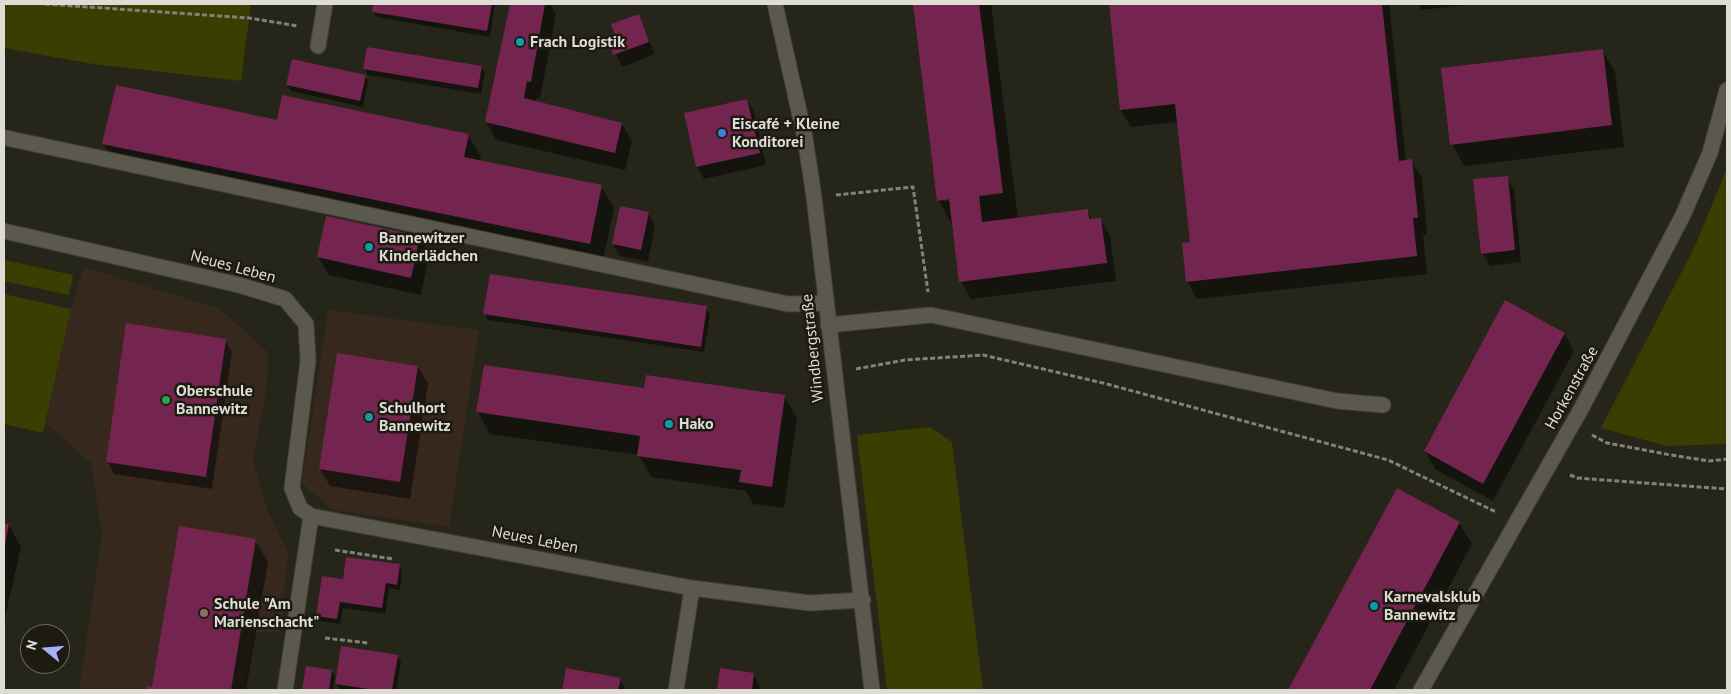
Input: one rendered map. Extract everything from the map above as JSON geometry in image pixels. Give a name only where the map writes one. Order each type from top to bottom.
[{"type":"street","points":[[318,46],[325,4]]},
{"type":"street","name":"Windbergstraße","points":[[775,4],[805,138],[814,197],[833,374],[863,600],[872,690]]},
{"type":"street","name":"Horkenstraße","points":[[1421,690],[1572,425],[1682,218],[1710,152],[1727,95]]},
{"type":"street","points":[[6,138],[788,304],[826,303]]},
{"type":"street","name":"Neues Leben","points":[[4,231],[239,285],[285,299],[306,324],[308,361],[292,488],[300,508],[311,516],[692,588],[810,603],[863,600]]},
{"type":"street","points":[[828,325],[931,315],[1337,401],[1383,405]]},
{"type":"street","points":[[285,690],[311,516]]},
{"type":"street","points":[[676,690],[692,588]]},
{"type":"path","points":[[45,4],[248,18],[321,29]]},
{"type":"path","points":[[814,197],[913,187],[931,315]]},
{"type":"path","points":[[833,374],[904,360],[983,355],[1103,383],[1388,460],[1498,513]]},
{"type":"path","points":[[1572,425],[1607,443],[1708,461],[1727,460]]},
{"type":"path","points":[[1548,466],[1577,478],[1727,489]]},
{"type":"path","points":[[335,550],[393,559]]},
{"type":"path","points":[[325,638],[368,643]]},
{"type":"shaded area","points":[[4,4],[251,4],[241,81],[93,64],[4,48]]},
{"type":"shaded area","points":[[1727,168],[1727,444],[1666,446],[1601,428],[1695,246]]},
{"type":"shaded area","points":[[4,260],[73,275],[69,295],[4,281]]},
{"type":"shaded area","points":[[84,267],[220,309],[268,352],[267,384],[253,461],[268,511],[288,553],[280,632],[255,632],[244,690],[79,690],[102,535],[91,463],[46,423],[71,309]]},
{"type":"shaded area","points":[[4,294],[71,309],[43,433],[4,424]]},
{"type":"shaded area","points":[[328,310],[479,330],[449,527],[332,510],[302,483]]},
{"type":"shaded area","points":[[930,427],[952,442],[983,690],[887,690],[857,435]]},
{"type":"building","points":[[373,4],[492,4],[487,31],[372,12]]},
{"type":"building","name":"Frach Logistik","points":[[510,4],[545,4],[531,82],[527,81],[524,98],[622,123],[615,153],[485,122]]},
{"type":"building","points":[[913,4],[979,4],[1003,193],[979,196],[982,222],[1088,209],[1089,219],[1101,218],[1107,263],[959,282],[949,199],[937,201]]},
{"type":"building","points":[[1109,4],[1382,4],[1399,161],[1412,159],[1418,218],[1413,218],[1417,256],[1186,282],[1182,243],[1190,242],[1175,104],[1120,110]]},
{"type":"building","points":[[639,14],[649,42],[613,55],[608,41],[616,38],[611,24]]},
{"type":"building","points":[[367,47],[482,66],[478,88],[363,69]]},
{"type":"building","points":[[1603,49],[1612,125],[1450,145],[1441,68]]},
{"type":"building","points":[[292,59],[366,75],[360,101],[286,85]]},
{"type":"building","points":[[116,85],[277,120],[282,95],[469,134],[464,157],[602,185],[590,244],[102,144]]},
{"type":"building","name":"Eiscafé + Kleine Konditorei","points":[[747,99],[760,153],[696,167],[684,113]]},
{"type":"building","points":[[1508,176],[1515,250],[1481,254],[1473,179]]},
{"type":"building","points":[[620,206],[649,212],[641,250],[612,244]]},
{"type":"building","name":"Bannewitzer Kinderlädchen","points":[[326,216],[420,236],[411,278],[317,257]]},
{"type":"building","points":[[490,274],[707,306],[701,347],[483,314]]},
{"type":"building","points":[[1505,300],[1565,333],[1483,484],[1424,451]]},
{"type":"building","name":"Oberschule Bannewitz","points":[[126,323],[226,339],[206,477],[106,462]]},
{"type":"building","name":"Schulhort Bannewitz","points":[[337,353],[418,366],[400,482],[319,469]]},
{"type":"building","name":"Hako","points":[[484,365],[644,388],[646,375],[785,395],[772,487],[739,482],[741,470],[637,456],[640,436],[476,412]]},
{"type":"building","name":"Karnevalsklub Bannewitz","points":[[1397,488],[1460,522],[1370,690],[1288,690]]},
{"type":"building","points":[[4,523],[9,524],[5,545],[4,545]]},
{"type":"building","name":"Schule \"Am Marienschacht\"","points":[[179,526],[256,539],[231,690],[146,690],[146,686],[152,687]]},
{"type":"building","points":[[346,557],[400,564],[397,585],[386,583],[382,608],[340,602],[337,619],[316,616],[322,576],[343,579]]},
{"type":"building","points":[[341,646],[398,655],[392,690],[375,690],[335,684]]},
{"type":"building","points":[[306,666],[332,670],[329,690],[302,690]]},
{"type":"building","points":[[566,668],[621,678],[618,690],[562,690]]},
{"type":"building","points":[[720,668],[754,673],[752,690],[717,690]]},
{"type":"place","name":"Frach Logistik","points":[[520,42]]},
{"type":"place","name":"Eiscafé + Kleine Konditorei","points":[[722,133]]},
{"type":"place","name":"Bannewitzer Kinderlädchen","points":[[369,247]]},
{"type":"place","name":"Oberschule Bannewitz","points":[[166,400]]},
{"type":"place","name":"Schulhort Bannewitz","points":[[369,417]]},
{"type":"place","name":"Hako","points":[[669,424]]},
{"type":"place","name":"Karnevalsklub Bannewitz","points":[[1374,606]]},
{"type":"place","name":"Schule \"Am Marienschacht\"","points":[[204,613]]}]
